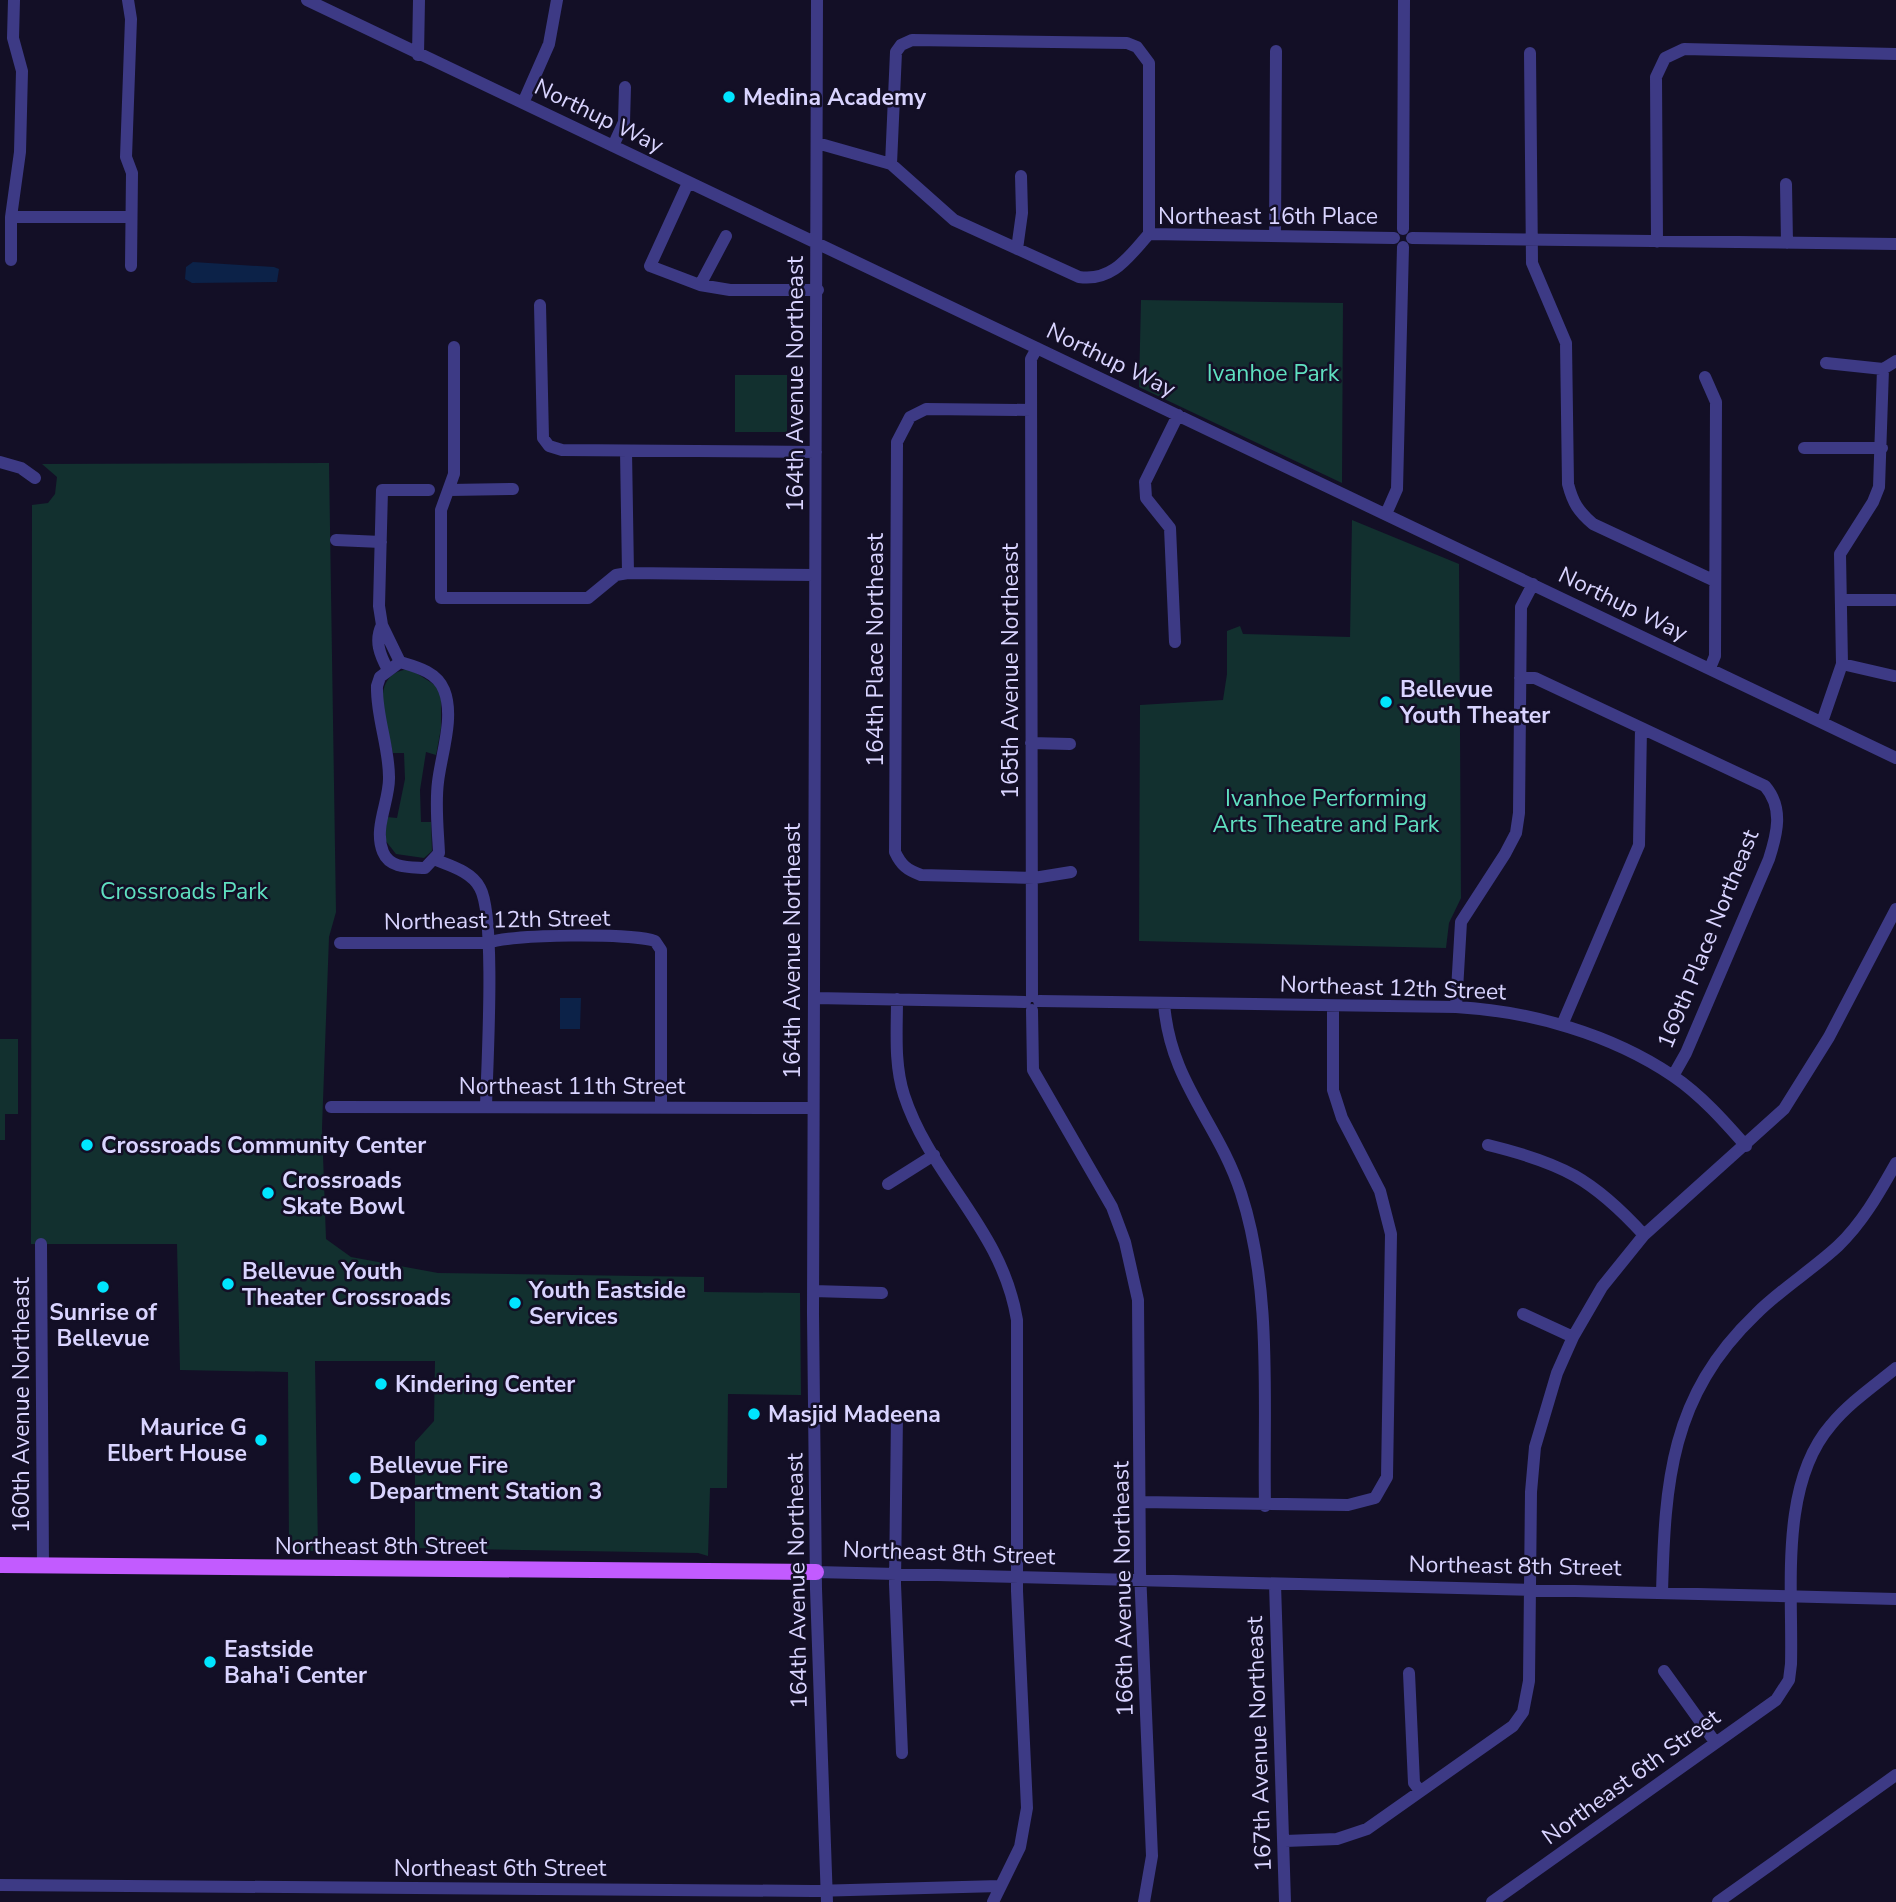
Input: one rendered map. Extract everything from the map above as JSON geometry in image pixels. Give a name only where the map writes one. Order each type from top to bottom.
[{"type":"main road","name":"Northeast 8th Street","points":[[0,1565],[816,1572]]},
{"type":"street","points":[[11,260],[11,217],[20,152],[22,71],[13,38],[13,0]]},
{"type":"street","points":[[128,0],[131,19],[126,157],[132,173],[131,266]]},
{"type":"street","name":"Northup Way","points":[[307,0],[1896,758]]},
{"type":"street","points":[[418,55],[419,0]]},
{"type":"street","points":[[523,103],[549,44],[557,0]]},
{"type":"street","name":"164th Avenue Northeast","points":[[817,0],[818,290],[812,1108],[816,1572],[827,1897]]},
{"type":"street","points":[[1386,514],[1397,489],[1403,238],[1404,0]]},
{"type":"street","points":[[891,164],[896,52],[901,45],[912,40],[1115,40],[1137,47],[1149,63],[1149,234]]},
{"type":"street","points":[[1657,242],[1656,77],[1665,58],[1684,49],[1896,54]]},
{"type":"street","points":[[1275,235],[1276,51]]},
{"type":"street","points":[[1530,53],[1532,264],[1566,343],[1568,484],[1577,510],[1593,524],[1715,581]]},
{"type":"street","points":[[613,146],[624,122],[625,87]]},
{"type":"street","name":"Northeast 16th Place","points":[[817,143],[891,164],[954,220],[1079,277],[1092,279],[1108,275],[1121,265],[1149,234],[1896,244]]},
{"type":"street","points":[[1017,249],[1021,176]]},
{"type":"street","points":[[688,183],[650,266],[700,285],[730,290],[818,290]]},
{"type":"street","points":[[1786,184],[1787,243]]},
{"type":"street","points":[[11,217],[131,217]]},
{"type":"street","points":[[700,285],[726,236]]},
{"type":"street","points":[[540,305],[542,427],[543,438],[550,446],[562,450],[816,452]]},
{"type":"street","points":[[454,347],[454,474],[441,510],[441,598],[588,598],[616,575],[628,573],[815,575]]},
{"type":"street","name":"165th Avenue Northeast","points":[[1032,1002],[1034,878],[1031,743],[1031,359],[1037,348]]},
{"type":"street","points":[[1826,363],[1883,369],[1896,361]]},
{"type":"street","points":[[1822,722],[1842,664],[1840,554],[1873,502],[1879,486],[1883,369]]},
{"type":"street","points":[[1705,377],[1716,402],[1715,656],[1710,668]]},
{"type":"street","name":"164th Place Northeast","points":[[1031,410],[926,409],[910,416],[902,426],[897,442],[895,852],[908,871],[932,876],[1034,878]]},
{"type":"street","points":[[1175,642],[1170,528],[1146,498],[1145,482],[1178,415]]},
{"type":"street","points":[[1804,449],[1882,448]]},
{"type":"street","points":[[626,451],[628,573]]},
{"type":"street","points":[[0,462],[22,468],[35,478]]},
{"type":"street","points":[[450,490],[513,489]]},
{"type":"street","points":[[400,662],[380,677],[377,685],[390,779],[382,821],[382,851],[389,861],[401,867],[425,868],[436,860],[439,853],[438,784],[446,726],[446,699],[444,688],[430,672],[400,662],[382,625],[379,606],[382,490],[429,490]]},
{"type":"street","points":[[336,540],[381,542]]},
{"type":"street","points":[[1457,1007],[1461,922],[1516,833],[1519,813],[1521,607],[1533,584]]},
{"type":"street","points":[[1841,600],[1894,600]]},
{"type":"street","points":[[382,625],[377,635],[380,655],[388,670]]},
{"type":"street","points":[[1842,664],[1894,676]]},
{"type":"street","points":[[1520,678],[1535,678],[1641,728],[1639,845],[1562,1026]]},
{"type":"street","name":"169th Place Northeast","points":[[1641,728],[1765,786],[1773,798],[1778,816],[1776,839],[1769,859],[1686,1053],[1673,1076]]},
{"type":"street","points":[[1031,743],[1070,744]]},
{"type":"street","points":[[436,860],[461,870],[479,885],[485,898],[488,943],[486,1107]]},
{"type":"street","points":[[1034,878],[1071,872]]},
{"type":"street","points":[[1285,1841],[1351,1836],[1388,1816],[1513,1726],[1523,1712],[1529,1681],[1531,1492],[1535,1447],[1557,1373],[1573,1337],[1602,1287],[1644,1235],[1784,1109],[1804,1081],[1896,909]]},
{"type":"street","name":"Northeast 12th Street","points":[[340,943],[488,943],[499,938],[647,938],[655,941],[661,950],[661,1108]]},
{"type":"street","name":"Northeast 12th Street","points":[[814,998],[1457,1007],[1509,1012],[1562,1026],[1618,1048],[1673,1076],[1717,1112],[1746,1146]]},
{"type":"street","points":[[897,999],[896,1055],[905,1097],[934,1155],[995,1251],[1012,1293],[1017,1346],[1017,1577],[1027,1808],[1020,1847],[993,1902]]},
{"type":"street","name":"166th Avenue Northeast","points":[[1032,1002],[1033,1070],[1112,1207],[1133,1274],[1141,1329],[1141,1580],[1152,1856],[1144,1902]]},
{"type":"street","points":[[1164,1003],[1173,1055],[1232,1167],[1242,1195],[1255,1256],[1262,1304],[1265,1506]]},
{"type":"street","points":[[1140,1502],[1265,1506],[1348,1505],[1375,1498],[1387,1477],[1389,1220],[1380,1191],[1342,1118],[1334,1090],[1334,1006]]},
{"type":"street","name":"Northeast 11th Street","points":[[331,1107],[812,1108]]},
{"type":"street","points":[[1488,1145],[1548,1162],[1576,1176],[1604,1193],[1644,1235]]},
{"type":"street","points":[[888,1184],[934,1155]]},
{"type":"street","points":[[1662,1593],[1668,1478],[1683,1422],[1695,1397],[1726,1346],[1756,1313],[1838,1246],[1858,1225],[1896,1163]]},
{"type":"street","name":"160th Avenue Northeast","points":[[41,1244],[43,1566]]},
{"type":"street","points":[[813,1292],[882,1293]]},
{"type":"street","points":[[1523,1314],[1573,1337]]},
{"type":"street","points":[[1792,1596],[1795,1509],[1800,1481],[1811,1454],[1830,1426],[1896,1368]]},
{"type":"street","points":[[897,1414],[895,1574],[902,1752]]},
{"type":"street","name":"Northeast 8th Street","points":[[816,1572],[1896,1599]]},
{"type":"street","name":"167th Avenue Northeast","points":[[1275,1584],[1285,1902]]},
{"type":"street","name":"Northeast 6th Street","points":[[1492,1902],[1776,1700],[1788,1680],[1792,1596]]},
{"type":"street","points":[[1664,1671],[1715,1742]]},
{"type":"street","points":[[1409,1673],[1415,1783],[1420,1791]]},
{"type":"street","points":[[1718,1902],[1896,1775]]},
{"type":"street","name":"Northeast 6th Street","points":[[0,1885],[827,1897],[1000,1886]]},
{"type":"green space","name":"Ivanhoe Park","points":[[1141,300],[1343,303],[1342,483],[1139,387]]},
{"type":"green space","points":[[735,375],[787,375],[787,432],[735,432]]},
{"type":"green space","name":"Crossroads Park","points":[[329,463],[336,912],[329,937],[322,1128],[326,1239],[351,1257],[438,1273],[704,1277],[704,1292],[800,1293],[801,1395],[728,1394],[727,1488],[710,1488],[708,1556],[698,1553],[415,1548],[415,1442],[434,1421],[435,1361],[315,1361],[318,1551],[289,1551],[288,1372],[180,1370],[177,1244],[31,1244],[32,505],[48,503],[55,494],[57,477],[42,464]]},
{"type":"green space","name":"Ivanhoe Performing Arts Theatre and Park","points":[[1352,520],[1459,564],[1461,898],[1449,923],[1446,948],[1139,941],[1140,705],[1223,700],[1227,674],[1227,631],[1240,626],[1243,634],[1350,637]]},
{"type":"green space","points":[[410,669],[438,687],[441,700],[441,728],[436,755],[426,752],[420,790],[421,822],[431,822],[432,851],[424,858],[396,854],[385,840],[387,817],[397,818],[405,779],[404,753],[393,753],[387,728],[384,690],[388,680],[396,673]]},
{"type":"green space","points":[[0,1039],[18,1039],[18,1114],[5,1114],[5,1140],[0,1140]]},
{"type":"water","points":[[193,262],[274,267],[279,269],[277,282],[192,283],[185,279],[186,267]]},
{"type":"water","points":[[560,998],[581,998],[580,1029],[560,1029]]},
{"type":"place","name":"Medina Academy","points":[[729,97]]},
{"type":"place","name":"Bellevue Youth Theater","points":[[1386,702]]},
{"type":"place","name":"Crossroads Community Center","points":[[87,1145]]},
{"type":"place","name":"Crossroads Skate Bowl","points":[[268,1193]]},
{"type":"place","name":"Bellevue Youth Theater Crossroads","points":[[228,1284]]},
{"type":"place","name":"Sunrise of Bellevue","points":[[103,1287]]},
{"type":"place","name":"Youth Eastside Services","points":[[515,1303]]},
{"type":"place","name":"Kindering Center","points":[[381,1384]]},
{"type":"place","name":"Masjid Madeena","points":[[754,1414]]},
{"type":"place","name":"Maurice G Elbert House","points":[[261,1440]]},
{"type":"place","name":"Bellevue Fire Department Station 3","points":[[355,1478]]},
{"type":"place","name":"Eastside Baha'i Center","points":[[210,1662]]}]
